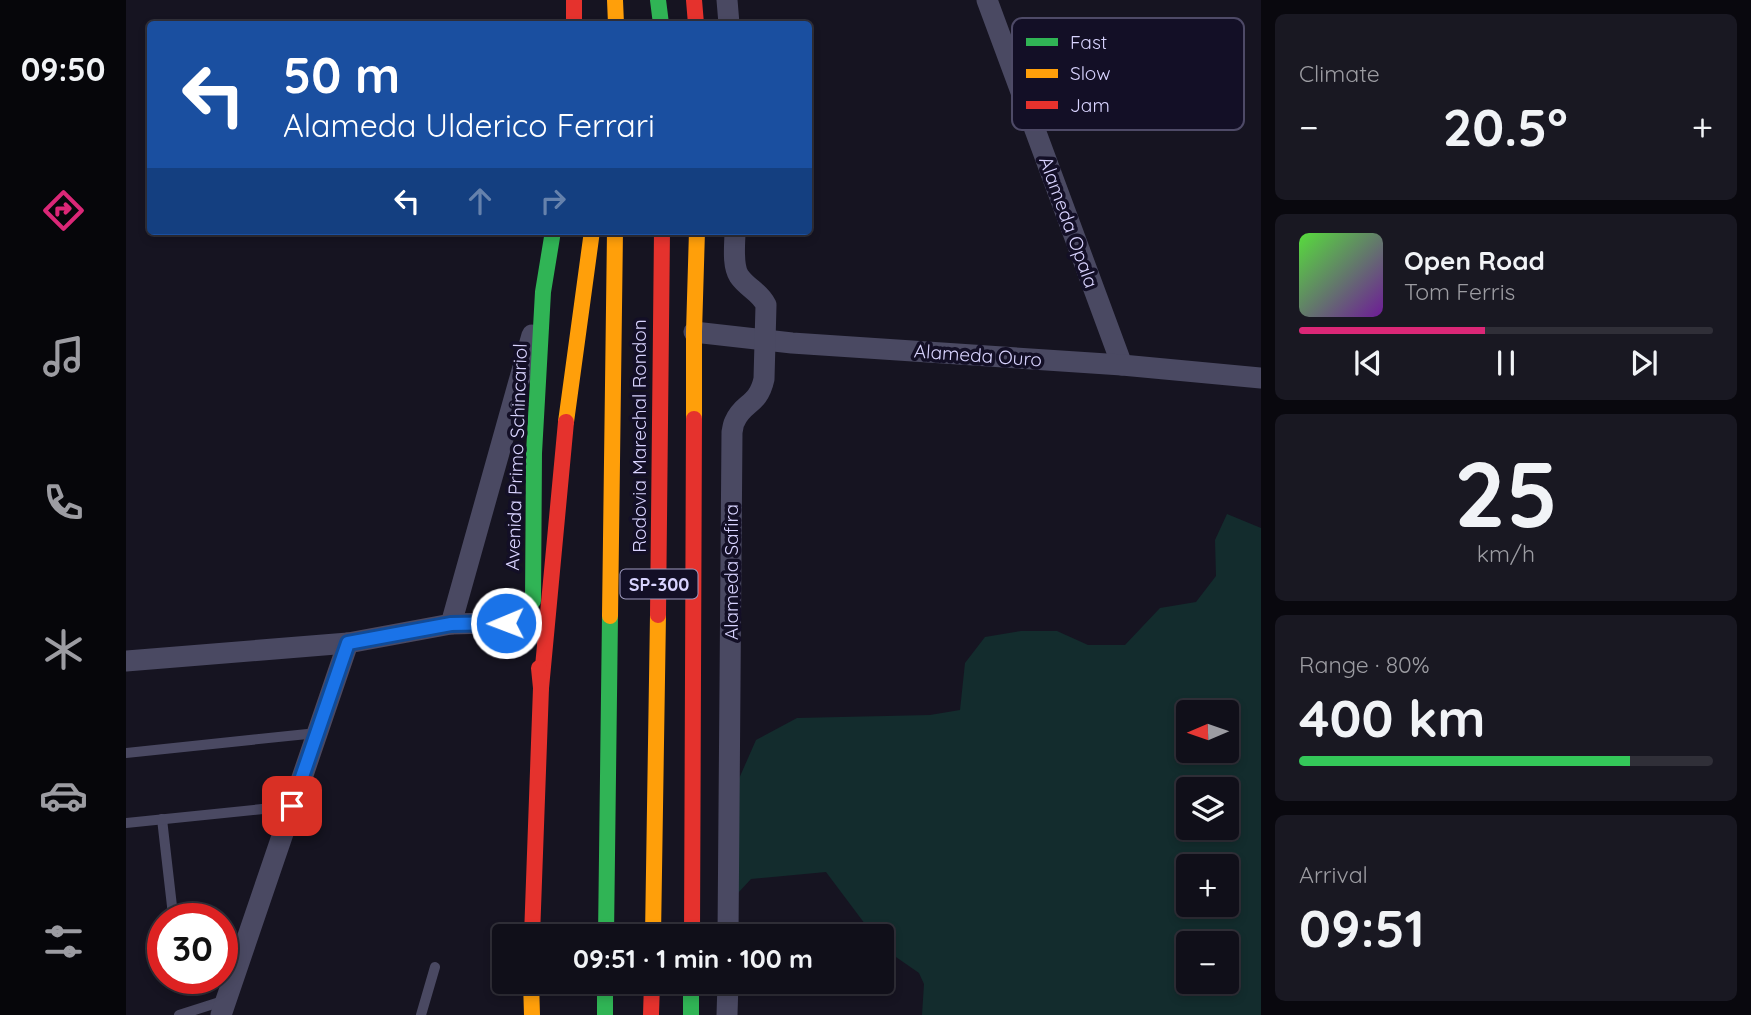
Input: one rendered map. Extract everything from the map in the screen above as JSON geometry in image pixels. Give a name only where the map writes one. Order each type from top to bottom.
[{"type":"main road","points":[[574,0],[574,21]]},
{"type":"main road","points":[[615,0],[616,21]]},
{"type":"main road","points":[[659,0],[661,21]]},
{"type":"main road","points":[[694,0],[696,21]]},
{"type":"main road","name":"Avenida Primo Schincariol","points":[[532,924],[541,688],[533,622],[534,453],[543,292],[552,235]]},
{"type":"main road","points":[[541,688],[568,397],[591,235]]},
{"type":"main road","name":"Rodovia Marechal Rondon","points":[[606,924],[615,235]]},
{"type":"main road","name":"Rodovia Marechal Rondon","points":[[653,924],[662,436],[662,235]]},
{"type":"main road","points":[[692,924],[694,331],[697,235]]},
{"type":"main road","points":[[531,994],[532,1015]]},
{"type":"main road","points":[[605,994],[605,1015]]},
{"type":"main road","points":[[651,1015],[652,994]]},
{"type":"main road","points":[[691,994],[691,1015]]},
{"type":"street","points":[[727,0],[729,21]]},
{"type":"street","name":"Alameda Opala","points":[[987,0],[1012,68]]},
{"type":"street","name":"Alameda Opala","points":[[1035,130],[1122,365]]},
{"type":"street","name":"Alameda Safira","points":[[728,924],[732,432],[740,412],[757,398],[762,390],[766,305],[762,297],[737,274],[735,235]]},
{"type":"street","points":[[451,624],[543,292]]},
{"type":"street","name":"Alameda Ouro","points":[[694,331],[765,341],[1122,365],[1261,378]]},
{"type":"street","points":[[126,661],[348,643],[451,624],[533,622]]},
{"type":"street","points":[[223,1007],[348,643]]},
{"type":"street","points":[[727,994],[727,1015]]},
{"type":"lane","points":[[126,753],[317,733]]},
{"type":"lane","points":[[126,822],[292,806]]},
{"type":"lane","points":[[162,819],[172,903]]},
{"type":"lane","points":[[421,1015],[435,967]]},
{"type":"lane","points":[[179,1015],[223,1007]]},
{"type":"green space","points":[[1227,514],[1261,528],[1261,1015],[922,1015],[924,984],[919,973],[894,956],[894,924],[865,924],[826,872],[751,879],[738,893],[734,790],[756,740],[797,718],[930,715],[960,710],[965,663],[985,637],[1021,631],[1057,631],[1088,645],[1125,645],[1160,608],[1196,602],[1216,576],[1215,540]]},
{"type":"traffic: fast","points":[[658,0],[661,21]]},
{"type":"traffic: fast","points":[[533,601],[534,453],[543,292],[552,235]]},
{"type":"traffic: fast","points":[[606,924],[610,616]]},
{"type":"traffic: fast","points":[[605,994],[605,1015]]},
{"type":"traffic: fast","points":[[691,994],[691,1015]]},
{"type":"traffic: slow","points":[[615,0],[616,21]]},
{"type":"traffic: slow","points":[[566,422],[591,235]]},
{"type":"traffic: slow","points":[[610,616],[615,235]]},
{"type":"traffic: slow","points":[[694,419],[697,235]]},
{"type":"traffic: slow","points":[[653,924],[658,615]]},
{"type":"traffic: slow","points":[[531,994],[532,1015]]},
{"type":"traffic: jam","points":[[574,0],[574,21]]},
{"type":"traffic: jam","points":[[694,0],[696,21]]},
{"type":"traffic: jam","points":[[658,615],[662,235]]},
{"type":"traffic: jam","points":[[692,924],[694,419]]},
{"type":"traffic: jam","points":[[541,688],[566,422]]},
{"type":"traffic: jam","points":[[532,924],[541,688],[539,668]]},
{"type":"traffic: jam","points":[[651,1015],[652,994]]},
{"type":"route","points":[[292,806],[348,643],[451,624],[506,623]]}]
